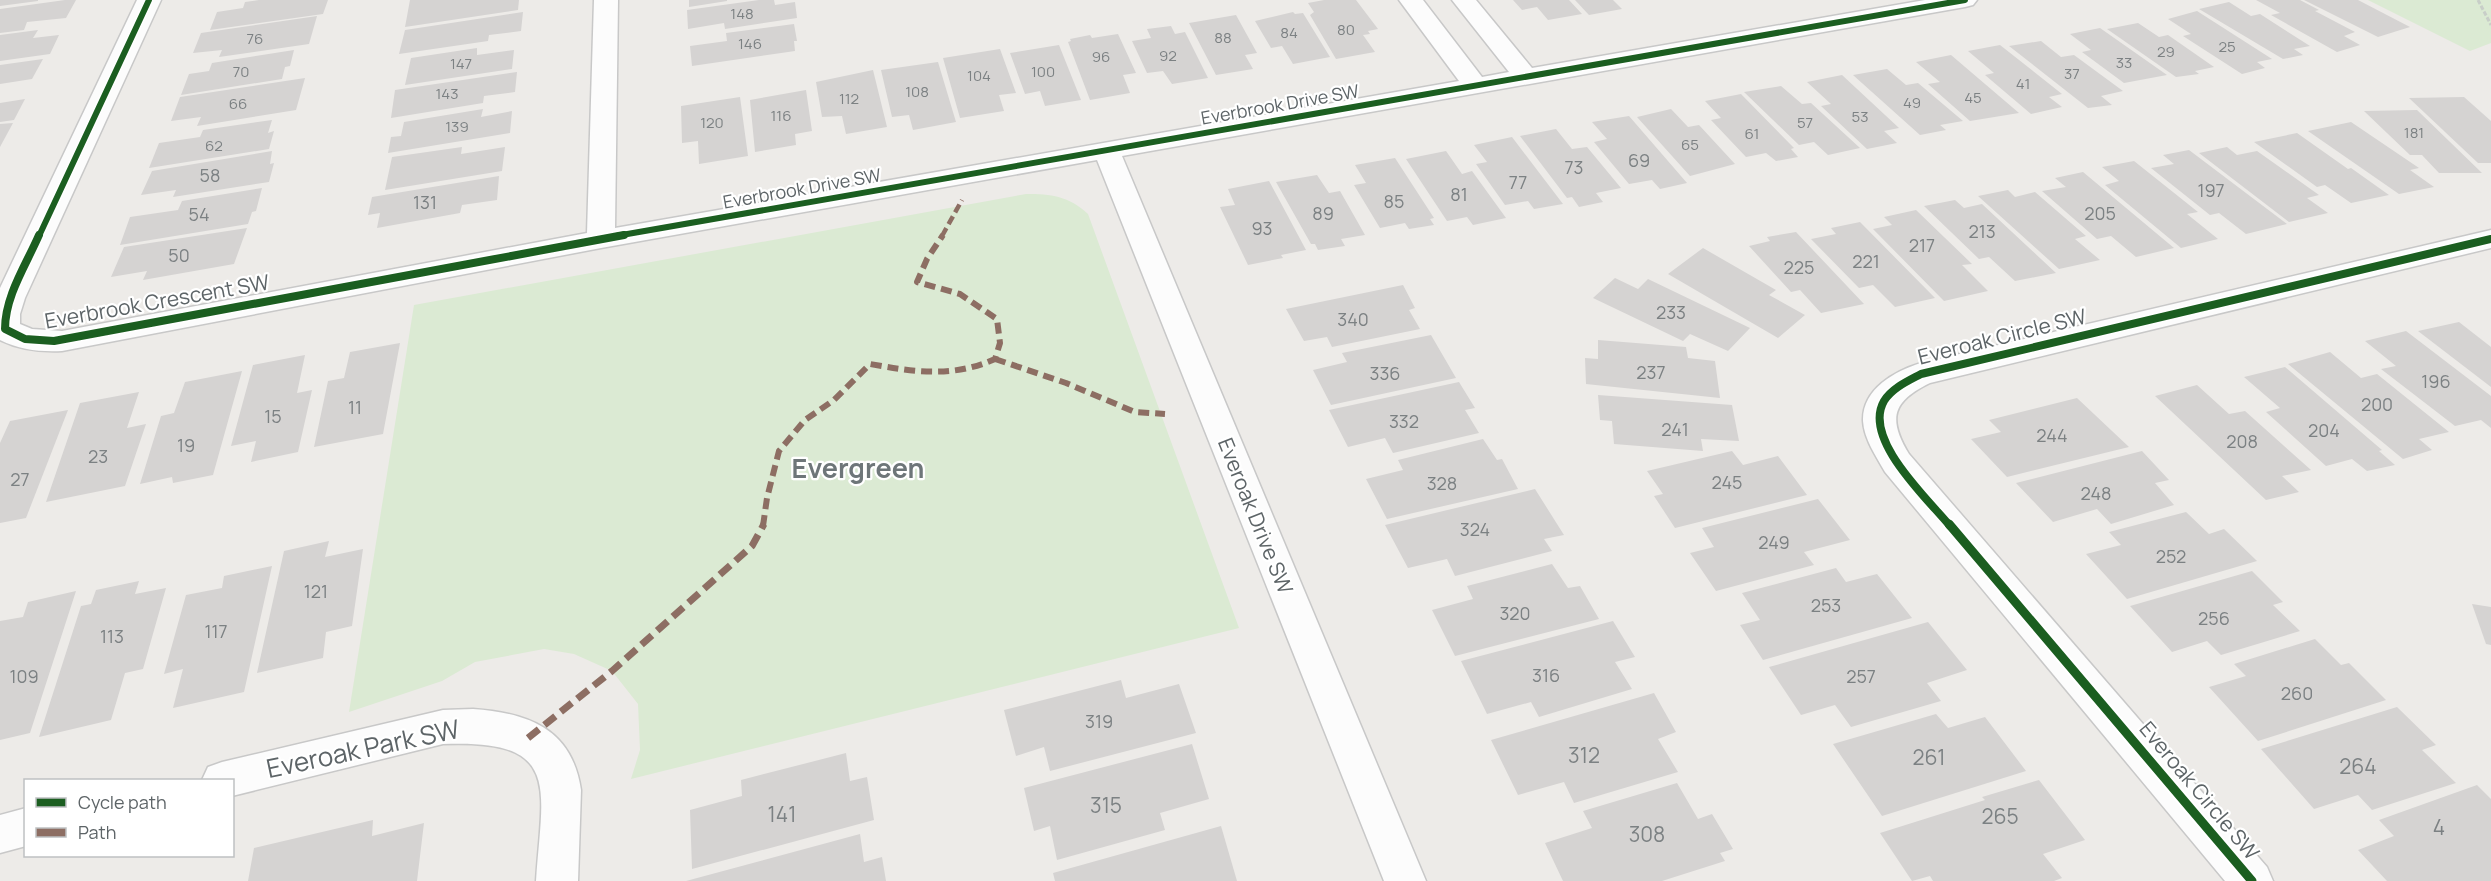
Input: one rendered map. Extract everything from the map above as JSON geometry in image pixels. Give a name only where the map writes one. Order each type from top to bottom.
[{"type":"street","name":"Everbrook Crescent SW","points":[[149,0],[10,298],[5,314],[5,329],[16,337],[36,341],[62,340],[601,239]]},
{"type":"street","points":[[601,239],[606,0]]},
{"type":"street","points":[[1411,0],[1476,86]]},
{"type":"street","points":[[1464,0],[1526,77]]},
{"type":"street","name":"Everbrook Drive SW","points":[[601,239],[1965,0]]},
{"type":"street","name":"Everoak Drive SW","points":[[1107,151],[1405,881]]},
{"type":"street","name":"Everoak Circle SW","points":[[2252,881],[1897,463],[1878,427],[1880,409],[1888,395],[1900,383],[1922,374],[2491,239]]},
{"type":"street","name":"Everoak Park SW","points":[[226,779],[443,728],[471,726],[509,731],[528,738],[545,751],[555,766],[560,793],[557,881]]},
{"type":"street","points":[[0,834],[24,828]]},
{"type":"path","points":[[2478,0],[2491,25]]},
{"type":"green space","points":[[2368,0],[2491,0],[2491,43],[2470,51]]},
{"type":"green space","points":[[1026,194],[1059,197],[1074,203],[1088,214],[1239,628],[631,779],[640,750],[638,704],[612,671],[574,654],[544,649],[475,662],[442,681],[349,712],[414,305]]},
{"type":"building","points":[[0,0],[38,0],[38,1],[0,6]]},
{"type":"building","points":[[76,0],[66,18],[27,22],[24,30],[0,33],[0,9]]},
{"type":"building","points":[[328,0],[323,14],[210,30],[217,12],[243,8],[245,2]]},
{"type":"building","points":[[410,0],[519,0],[518,10],[405,27]]},
{"type":"building","points":[[689,0],[727,0],[727,1],[689,7]]},
{"type":"building","points":[[774,0],[775,5],[795,2],[797,18],[725,29],[724,23],[688,29],[687,10]]},
{"type":"building","points":[[1324,0],[1356,0],[1378,29],[1368,31],[1370,34],[1363,35],[1375,52],[1336,59],[1310,15],[1314,12],[1308,3]]},
{"type":"building","points":[[1513,0],[1569,0],[1582,14],[1548,20],[1537,7],[1522,10]]},
{"type":"building","points":[[1575,0],[1613,0],[1622,9],[1589,15]]},
{"type":"building","points":[[2256,0],[2300,0],[2319,10],[2315,11],[2355,32],[2344,36],[2360,45],[2337,52],[2271,15],[2280,13]]},
{"type":"building","points":[[2304,0],[2358,0],[2410,27],[2378,37]]},
{"type":"building","points":[[2229,2],[2251,16],[2260,14],[2310,46],[2294,49],[2303,55],[2283,59],[2199,9]]},
{"type":"building","points":[[2197,11],[2272,59],[2257,62],[2265,68],[2242,74],[2183,36],[2191,34],[2168,19]]},
{"type":"building","points":[[523,12],[521,31],[489,35],[488,41],[399,54],[405,30]]},
{"type":"building","points":[[1293,12],[1303,13],[1330,57],[1293,64],[1282,46],[1271,48],[1255,21]]},
{"type":"building","points":[[1236,15],[1257,53],[1245,55],[1253,69],[1216,75],[1189,23]]},
{"type":"building","points":[[317,16],[309,44],[219,57],[222,50],[193,53],[201,33]]},
{"type":"building","points":[[2138,23],[2159,37],[2168,35],[2214,67],[2195,71],[2199,74],[2176,77],[2107,29]]},
{"type":"building","points":[[794,24],[797,41],[794,41],[795,51],[692,66],[690,46],[727,41],[726,33]]},
{"type":"building","points":[[1171,26],[1175,34],[1185,32],[1208,78],[1172,84],[1163,71],[1147,73],[1132,41],[1151,38],[1147,29]]},
{"type":"building","points":[[2100,28],[2167,75],[2124,83],[2082,52],[2091,50],[2070,34]]},
{"type":"building","points":[[38,30],[33,38],[59,35],[50,54],[0,61],[0,35]]},
{"type":"building","points":[[1118,34],[1136,73],[1123,75],[1130,93],[1090,100],[1068,42],[1071,41],[1070,39],[1090,35],[1092,38]]},
{"type":"building","points":[[2041,41],[2061,57],[2074,55],[2123,91],[2101,96],[2112,105],[2088,108],[2009,46]]},
{"type":"building","points":[[1059,45],[1081,100],[1045,106],[1040,91],[1025,94],[1010,53]]},
{"type":"building","points":[[2000,45],[2062,94],[2049,97],[2062,107],[2031,114],[1985,75],[1994,73],[1968,51]]},
{"type":"building","points":[[477,48],[477,55],[514,50],[512,69],[405,85],[411,58]]},
{"type":"building","points":[[1000,49],[1016,93],[999,95],[1004,111],[960,118],[943,58]]},
{"type":"building","points":[[294,50],[290,66],[285,67],[282,79],[181,95],[189,74],[209,71],[212,63]]},
{"type":"building","points":[[1951,55],[2019,113],[1970,121],[1928,84],[1940,82],[1916,62]]},
{"type":"building","points":[[43,59],[32,79],[0,84],[0,65]]},
{"type":"building","points":[[938,62],[956,122],[913,130],[909,115],[892,117],[881,70]]},
{"type":"building","points":[[1887,69],[1906,85],[1918,83],[1963,121],[1940,125],[1946,130],[1920,135],[1853,75]]},
{"type":"building","points":[[873,70],[887,127],[846,134],[842,116],[822,117],[816,82]]},
{"type":"building","points":[[517,72],[515,92],[484,96],[483,103],[391,118],[395,90]]},
{"type":"building","points":[[1842,75],[1899,128],[1884,131],[1897,143],[1867,149],[1821,106],[1831,104],[1807,82]]},
{"type":"building","points":[[305,78],[296,110],[197,126],[201,117],[171,121],[180,97]]},
{"type":"building","points":[[1781,86],[1802,104],[1811,103],[1860,148],[1828,155],[1814,142],[1799,145],[1744,92]]},
{"type":"building","points":[[806,90],[812,131],[795,134],[796,145],[755,152],[750,100]]},
{"type":"building","points":[[1741,94],[1794,148],[1791,149],[1798,157],[1776,161],[1766,153],[1746,157],[1711,120],[1721,118],[1705,101]]},
{"type":"building","points":[[740,97],[748,156],[699,164],[698,141],[682,143],[681,106]]},
{"type":"building","points":[[2464,97],[2491,121],[2491,163],[2478,163],[2409,98]]},
{"type":"building","points":[[25,99],[14,120],[0,122],[0,103]]},
{"type":"building","points":[[483,109],[481,117],[512,111],[510,133],[388,153],[391,137],[401,136],[404,122]]},
{"type":"building","points":[[1671,109],[1688,127],[1699,125],[1735,164],[1690,176],[1637,117]]},
{"type":"building","points":[[2417,110],[2482,173],[2439,173],[2422,155],[2410,155],[2364,111]]},
{"type":"building","points":[[1629,116],[1687,183],[1660,189],[1652,180],[1629,184],[1594,142],[1607,139],[1592,122]]},
{"type":"building","points":[[272,120],[268,133],[274,131],[269,149],[149,168],[159,143],[200,137],[203,130]]},
{"type":"building","points":[[2351,122],[2419,168],[2410,170],[2434,187],[2399,194],[2308,131]]},
{"type":"building","points":[[13,123],[0,147],[0,124]]},
{"type":"building","points":[[1556,129],[1572,149],[1587,147],[1621,188],[1596,193],[1603,202],[1579,207],[1572,197],[1567,198],[1520,136]]},
{"type":"building","points":[[2297,133],[2389,195],[2351,203],[2325,185],[2317,187],[2254,142]]},
{"type":"building","points":[[1512,137],[1563,204],[1534,209],[1528,201],[1505,205],[1476,164],[1487,162],[1474,145]]},
{"type":"building","points":[[462,147],[461,154],[505,147],[502,171],[385,190],[392,157]]},
{"type":"building","points":[[2227,147],[2237,155],[2257,151],[2319,195],[2307,198],[2328,213],[2289,222],[2199,153]]},
{"type":"building","points":[[2189,150],[2287,224],[2246,234],[2219,213],[2210,215],[2151,168],[2174,164],[2163,155]]},
{"type":"building","points":[[272,151],[270,164],[274,163],[269,182],[173,197],[176,190],[141,195],[152,171]]},
{"type":"building","points":[[1446,151],[1462,174],[1472,171],[1506,218],[1473,225],[1467,217],[1447,221],[1406,159]]},
{"type":"building","points":[[1395,158],[1434,218],[1430,219],[1434,225],[1409,229],[1405,223],[1380,228],[1354,185],[1366,183],[1355,165]]},
{"type":"building","points":[[2134,161],[2198,212],[2187,214],[2218,239],[2181,248],[2105,185],[2119,181],[2102,167]]},
{"type":"building","points":[[2083,172],[2174,248],[2136,257],[2111,236],[2097,239],[2042,191],[2066,187],[2055,178]]},
{"type":"building","points":[[1317,175],[1329,193],[1340,191],[1365,235],[1341,239],[1345,246],[1318,250],[1315,244],[1311,244],[1276,182]]},
{"type":"building","points":[[499,176],[497,200],[462,205],[460,213],[377,228],[380,213],[368,215],[372,197]]},
{"type":"building","points":[[1269,181],[1306,250],[1281,255],[1283,258],[1248,265],[1220,207],[1235,205],[1228,189]]},
{"type":"building","points":[[262,188],[256,211],[252,212],[248,224],[120,245],[130,217],[178,210],[182,201]]},
{"type":"building","points":[[2008,190],[2015,197],[2035,192],[2086,236],[2075,239],[2100,260],[2059,269],[1978,196]]},
{"type":"building","points":[[1955,200],[1964,208],[1982,204],[2056,273],[2015,281],[1989,257],[1979,259],[1924,206]]},
{"type":"building","points":[[1916,210],[1972,264],[1962,265],[1988,291],[1944,301],[1873,229],[1892,225],[1884,217]]},
{"type":"building","points":[[1860,222],[1935,298],[1895,307],[1873,285],[1859,288],[1811,239],[1836,234],[1831,228]]},
{"type":"building","points":[[247,228],[234,264],[143,280],[147,271],[111,277],[124,247]]},
{"type":"building","points":[[1796,232],[1864,304],[1821,313],[1800,290],[1791,292],[1749,246],[1770,241],[1767,237]]},
{"type":"building","points":[[1703,248],[1776,290],[1769,295],[1805,315],[1778,338],[1668,274]]},
{"type":"building","points":[[1615,278],[1638,289],[1648,279],[1750,328],[1728,351],[1690,334],[1683,341],[1593,298]]},
{"type":"building","points":[[1403,285],[1415,308],[1409,310],[1420,329],[1332,347],[1327,337],[1304,341],[1286,309]]},
{"type":"building","points":[[2459,322],[2491,347],[2491,387],[2418,331]]},
{"type":"building","points":[[2406,331],[2491,396],[2491,428],[2481,420],[2455,426],[2381,369],[2396,366],[2365,341]]},
{"type":"building","points":[[1431,335],[1456,378],[1331,405],[1313,370],[1347,362],[1342,353]]},
{"type":"building","points":[[1598,340],[1686,347],[1688,358],[1715,361],[1720,398],[1586,384],[1585,358],[1598,359]]},
{"type":"building","points":[[400,343],[383,434],[314,447],[328,381],[344,378],[350,352]]},
{"type":"building","points":[[2330,352],[2361,378],[2377,374],[2449,432],[2419,439],[2432,450],[2403,459],[2288,364]]},
{"type":"building","points":[[305,355],[297,393],[312,390],[298,452],[251,462],[256,441],[231,446],[253,365]]},
{"type":"building","points":[[2285,367],[2382,450],[2379,451],[2395,465],[2367,471],[2352,459],[2326,466],[2266,412],[2280,408],[2244,377]]},
{"type":"building","points":[[242,371],[213,475],[173,483],[172,477],[140,484],[161,416],[174,413],[185,382]]},
{"type":"building","points":[[1459,382],[1475,408],[1465,410],[1479,433],[1393,453],[1385,438],[1348,447],[1329,410]]},
{"type":"building","points":[[2197,385],[2229,414],[2245,411],[2311,470],[2282,476],[2299,492],[2266,500],[2155,396]]},
{"type":"building","points":[[139,392],[127,428],[146,424],[125,486],[46,502],[80,403]]},
{"type":"building","points":[[1598,395],[1732,405],[1739,441],[1701,439],[1703,451],[1614,444],[1612,421],[1600,420]]},
{"type":"building","points":[[2077,398],[2129,447],[2007,477],[1971,439],[2001,432],[1989,420]]},
{"type":"building","points":[[68,410],[26,518],[0,523],[0,443],[10,421]]},
{"type":"building","points":[[1483,439],[1497,460],[1502,459],[1518,489],[1387,519],[1366,479],[1403,470],[1398,460]]},
{"type":"building","points":[[1732,451],[1743,465],[1778,456],[1807,495],[1675,528],[1654,496],[1663,494],[1647,471]]},
{"type":"building","points":[[2142,451],[2169,480],[2155,483],[2174,505],[2111,524],[2097,509],[2053,522],[2016,483]]},
{"type":"building","points":[[1535,489],[1564,535],[1544,539],[1552,551],[1455,576],[1447,559],[1408,568],[1385,525]]},
{"type":"building","points":[[1818,499],[1850,540],[1804,552],[1814,565],[1716,591],[1690,553],[1714,547],[1702,528]]},
{"type":"building","points":[[2186,512],[2209,534],[2224,529],[2257,561],[2127,599],[2086,554],[2121,545],[2109,532]]},
{"type":"building","points":[[329,541],[325,557],[363,549],[352,626],[326,632],[323,658],[257,673],[284,551]]},
{"type":"building","points":[[1552,564],[1568,588],[1580,586],[1599,619],[1455,656],[1432,610],[1473,599],[1467,586]]},
{"type":"building","points":[[272,566],[244,692],[173,708],[183,669],[164,674],[186,595],[222,588],[224,576]]},
{"type":"building","points":[[1836,568],[1846,582],[1877,574],[1912,618],[1763,660],[1740,625],[1760,620],[1742,593]]},
{"type":"building","points":[[2252,571],[2283,602],[2273,605],[2300,631],[2221,655],[2207,641],[2172,652],[2130,606]]},
{"type":"building","points":[[139,581],[135,594],[166,588],[143,669],[125,673],[111,720],[39,737],[81,606],[91,604],[96,590]]},
{"type":"building","points":[[76,591],[30,733],[0,740],[0,621],[23,617],[28,602]]},
{"type":"building","points":[[2472,604],[2491,607],[2491,645],[2486,644]]},
{"type":"building","points":[[1613,621],[1635,657],[1615,662],[1632,689],[1539,717],[1531,702],[1487,714],[1461,661]]},
{"type":"building","points":[[1928,622],[1967,670],[1927,683],[1941,701],[1851,727],[1835,705],[1801,715],[1769,667]]},
{"type":"building","points":[[2315,639],[2341,665],[2349,663],[2386,700],[2258,741],[2209,687],[2246,676],[2234,664]]},
{"type":"building","points":[[1121,680],[1126,698],[1179,684],[1196,733],[1050,771],[1044,747],[1016,756],[1004,710]]},
{"type":"building","points":[[1654,693],[1676,732],[1658,739],[1678,772],[1574,803],[1564,782],[1518,795],[1491,740]]},
{"type":"building","points":[[2397,707],[2436,745],[2422,750],[2456,783],[2372,810],[2358,795],[2314,809],[2261,749]]},
{"type":"building","points":[[1936,714],[1948,728],[1985,717],[2026,771],[1882,816],[1833,744]]},
{"type":"building","points":[[1192,744],[1209,799],[1160,813],[1165,830],[1057,860],[1050,826],[1034,831],[1024,788]]},
{"type":"building","points":[[846,753],[850,781],[867,777],[874,820],[692,869],[690,810],[742,796],[741,780]]},
{"type":"building","points":[[2039,780],[2085,840],[2043,854],[2062,878],[2054,881],[1933,881],[1930,876],[1912,881],[1880,833],[1985,800],[1982,797]]},
{"type":"building","points":[[1677,783],[1698,819],[1712,814],[1733,849],[1720,853],[1725,861],[1662,881],[1563,881],[1545,843],[1592,828],[1583,811]]},
{"type":"building","points":[[2477,785],[2491,799],[2491,881],[2387,881],[2358,850],[2394,836],[2379,820]]},
{"type":"building","points":[[373,820],[372,836],[424,823],[417,881],[248,881],[254,848]]},
{"type":"building","points":[[1221,826],[1237,881],[1055,881],[1053,873]]},
{"type":"building","points":[[860,834],[864,862],[882,857],[886,881],[686,881]]},
{"type":"marked path","points":[[528,738],[612,671],[752,546],[764,524],[767,498],[779,451],[805,420],[834,400],[870,364],[933,373],[964,370],[995,359],[1000,343],[997,319],[969,298],[941,287],[917,282],[927,259],[950,225],[962,200]]},
{"type":"marked path","points":[[995,359],[1066,383],[1135,412],[1165,414]]},
{"type":"cycle path","points":[[149,0],[10,298],[5,314],[5,329],[19,336],[32,340],[62,341],[601,239],[1965,0]]},
{"type":"cycle path","points":[[2252,881],[1897,463],[1882,434],[1879,421],[1880,410],[1884,400],[1893,391],[1921,374],[2491,239]]},
{"type":"district","name":"Evergreen","points":[[858,469]]}]
